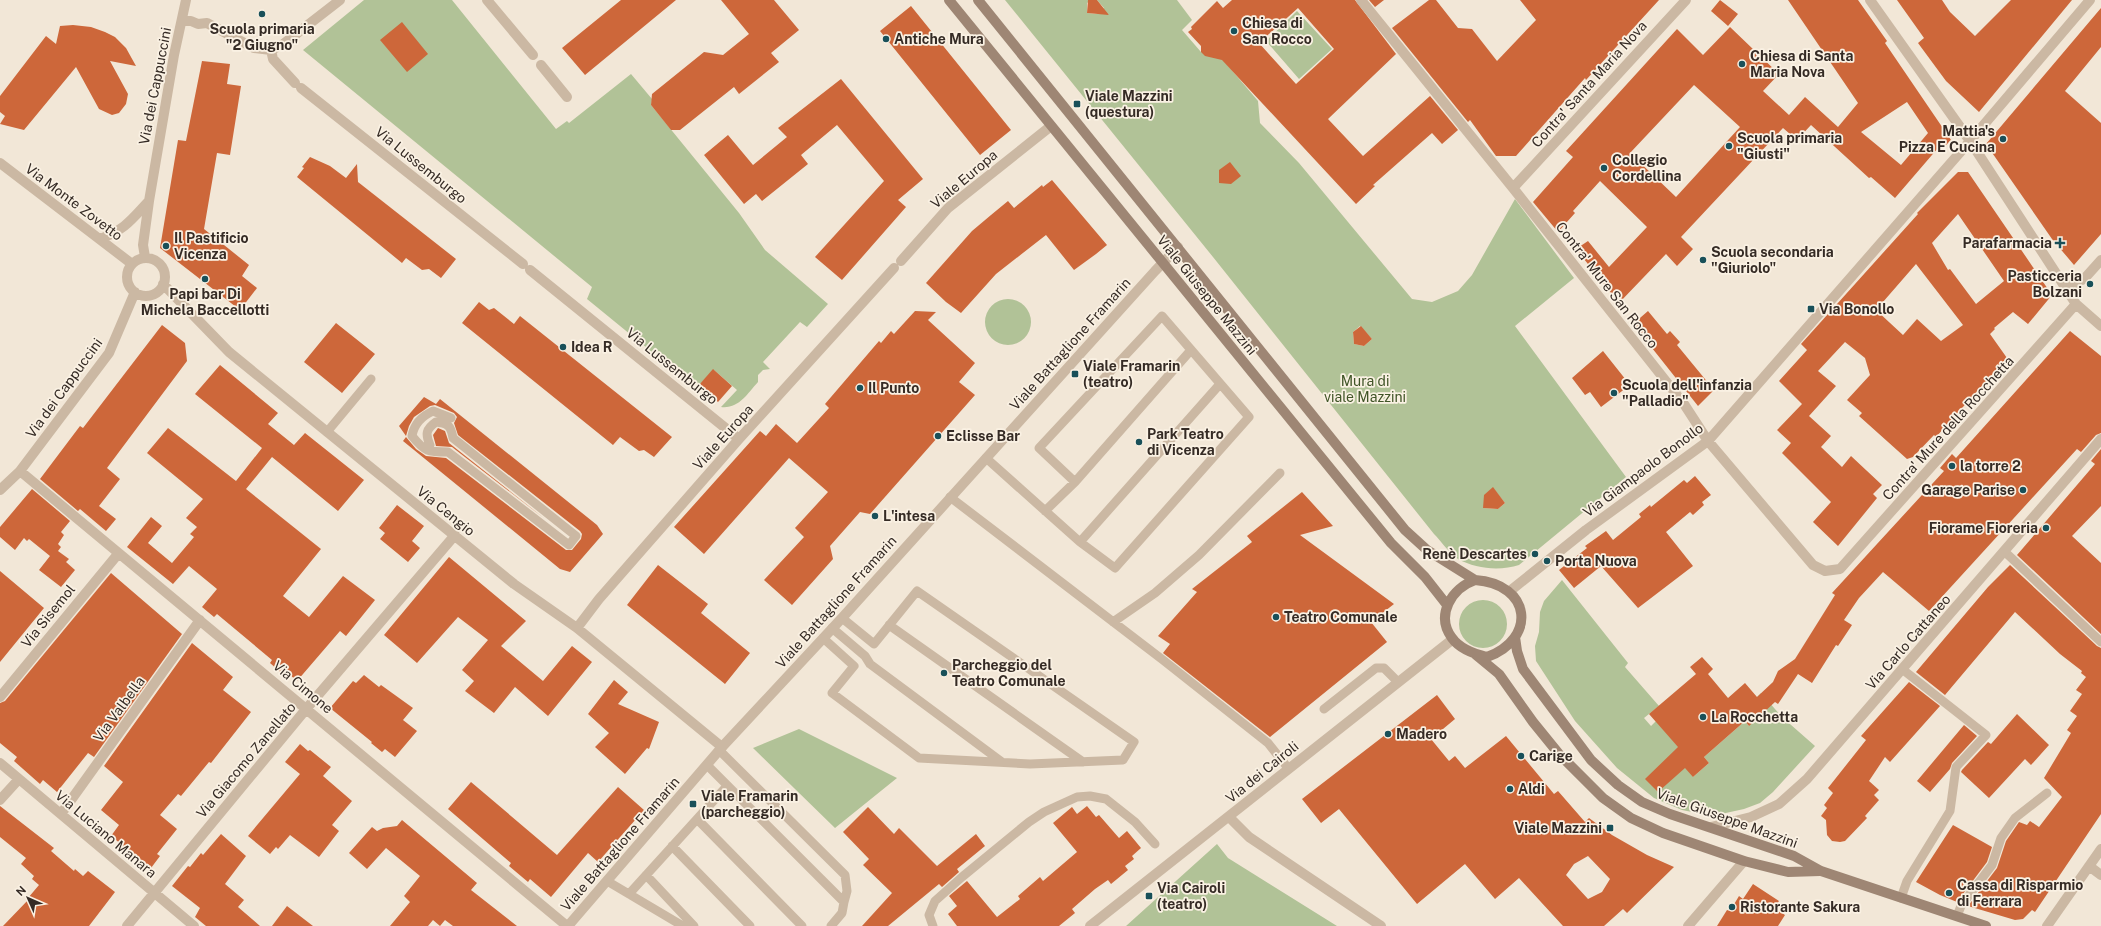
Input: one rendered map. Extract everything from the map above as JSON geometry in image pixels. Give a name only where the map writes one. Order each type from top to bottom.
[{"type":"main road","name":"Viale Giuseppe Mazzini","points":[[949,0],[1391,543],[1425,577],[1447,605]]},
{"type":"main road","name":"Viale Giuseppe Mazzini","points":[[978,0],[1405,530],[1428,550],[1475,580]]},
{"type":"main road","points":[[1475,580],[1489,581],[1510,591],[1518,601],[1522,612],[1515,638],[1509,646],[1487,657],[1476,654],[1452,639],[1446,624],[1447,605],[1459,588],[1475,580]]},
{"type":"main road","name":"Viale Giuseppe Mazzini","points":[[1515,638],[1523,669],[1591,760],[1618,785],[1642,802],[1670,814],[1794,856],[1821,871],[1982,925]]},
{"type":"main road","name":"Viale Giuseppe Mazzini","points":[[1476,654],[1499,674],[1533,722],[1559,754],[1603,798],[1631,818],[1663,833],[1744,861],[1788,872],[1821,871]]},
{"type":"street","name":"Via dei Cappuccini","points":[[145,257],[143,245],[149,201],[174,55],[186,0]]},
{"type":"street","points":[[182,21],[191,21],[198,24],[207,23],[254,48],[271,50],[282,45],[340,0]]},
{"type":"street","points":[[487,0],[533,55]]},
{"type":"street","name":"Contra' Mure San Rocco","points":[[1361,0],[1513,188],[1684,404],[1708,441],[1812,565],[1825,571],[1840,570]]},
{"type":"street","name":"Contra' Santa Maria Nova","points":[[1513,188],[1686,0]]},
{"type":"street","points":[[1870,0],[1970,141],[2076,304],[2101,326]]},
{"type":"street","name":"Via Giampaolo Bonollo","points":[[1510,591],[1586,530],[1708,441],[1970,141],[2090,0]]},
{"type":"street","name":"Via Lussemburgo","points":[[271,50],[273,59],[298,85],[527,267],[739,439]]},
{"type":"street","points":[[541,64],[567,96]]},
{"type":"street","name":"Viale Europa","points":[[577,628],[599,599],[739,439],[948,208],[1051,126]]},
{"type":"street","name":"Via Monte Zovetto","points":[[0,164],[100,238],[132,264]]},
{"type":"street","points":[[100,238],[116,233],[127,226],[149,201]]},
{"type":"street","name":"Viale Battaglione Framarin","points":[[567,926],[721,748],[842,618],[1178,247]]},
{"type":"street","points":[[145,257],[155,260],[162,267],[165,278],[163,284],[154,294],[141,295],[131,289],[127,279],[128,268],[140,258],[145,257]]},
{"type":"street","points":[[2065,288],[2084,279],[2101,260]]},
{"type":"street","name":"Via Cengio","points":[[163,284],[229,352],[514,584],[577,628],[721,748]]},
{"type":"street","name":"Via dei Cappuccini","points":[[0,490],[20,472],[109,354],[135,292]]},
{"type":"street","name":"Contra' Mure della Rocchetta","points":[[1840,570],[2076,304]]},
{"type":"street","name":"Via Carlo Cattaneo","points":[[1710,827],[1751,817],[1779,804],[1807,778],[2005,552],[2101,439]]},
{"type":"street","name":"Via Cimone","points":[[20,472],[307,708],[567,926]]},
{"type":"street","name":"Via Giacomo Zanellato","points":[[127,926],[307,708],[455,535]]},
{"type":"street","name":"Via Sisemol","points":[[0,697],[118,554]]},
{"type":"street","name":"Via Valbella","points":[[61,814],[200,620]]},
{"type":"street","name":"Via dei Cairoli","points":[[1090,926],[1452,639]]},
{"type":"street","name":"Via Luciano Manara","points":[[0,763],[154,894],[194,926]]},
{"type":"street","points":[[0,800],[19,779]]},
{"type":"street","points":[[1229,817],[1249,837],[1381,926]]},
{"type":"street","points":[[2047,926],[2101,849]]},
{"type":"street","points":[[1688,926],[1744,861]]},
{"type":"street","points":[[2090,866],[2101,874]]},
{"type":"lane","points":[[986,458],[1080,542],[1115,568],[1249,417],[1162,316],[1039,448],[1075,482]]},
{"type":"lane","points":[[1046,511],[1075,482],[1191,350]]},
{"type":"lane","points":[[327,432],[371,379]]},
{"type":"lane","points":[[1080,542],[1220,384]]},
{"type":"lane","points":[[430,445],[426,436],[428,427],[436,422],[445,423],[452,429],[453,438],[576,536],[569,545],[448,452],[429,452],[421,447],[412,436],[413,428],[425,414],[433,410],[451,418]]},
{"type":"lane","points":[[1113,622],[1155,593],[1199,555],[1280,473]]},
{"type":"lane","points":[[950,497],[1268,743],[1288,768]]},
{"type":"lane","points":[[2005,552],[2101,642]]},
{"type":"lane","points":[[823,638],[854,666],[832,693],[919,758],[1030,764],[1123,760],[1134,742],[917,591],[874,644],[842,618]]},
{"type":"lane","points":[[889,625],[1082,762]]},
{"type":"lane","points":[[832,628],[865,656],[870,664],[1002,762]]},
{"type":"lane","points":[[1324,709],[1376,668],[1384,668],[1398,682]]},
{"type":"lane","points":[[1901,898],[1907,881],[1950,811],[1956,767],[1986,735],[1902,669]]},
{"type":"lane","points":[[721,748],[845,875],[847,891],[842,914],[830,926]]},
{"type":"lane","points":[[707,765],[844,902]]},
{"type":"lane","points":[[629,894],[728,786]]},
{"type":"lane","points":[[1957,916],[1961,906],[1992,865],[2001,838],[2015,818],[2048,793]]},
{"type":"lane","points":[[933,926],[929,916],[935,901],[1029,822],[1044,812],[1077,797],[1090,796],[1106,799],[1124,812],[1155,844]]},
{"type":"lane","points":[[697,819],[802,926]]},
{"type":"lane","points":[[672,846],[750,926]]},
{"type":"lane","points":[[646,875],[694,926]]},
{"type":"lane","points":[[607,881],[683,926]]},
{"type":"green space","points":[[364,0],[452,0],[556,129],[567,121],[569,123],[631,74],[652,99],[651,105],[739,213],[765,250],[828,304],[807,327],[800,322],[763,362],[770,369],[763,370],[758,375],[758,382],[742,400],[733,406],[721,407],[737,390],[714,370],[699,385],[702,388],[700,390],[689,382],[689,375],[665,357],[658,357],[587,299],[592,287],[303,50]]},
{"type":"green space","name":"Mura di viale Mazzini","points":[[1005,0],[1091,0],[1087,3],[1087,13],[1097,14],[1104,8],[1097,0],[1177,0],[1192,20],[1182,30],[1201,52],[1218,54],[1258,101],[1260,123],[1299,163],[1412,299],[1432,302],[1458,291],[1472,275],[1515,199],[1574,278],[1515,326],[1626,477],[1519,565],[1504,568],[1488,568],[1472,565],[1458,559],[1434,534]],"holes":[[[1360,326],[1372,339],[1364,346],[1354,344],[1353,332]],[[1493,488],[1505,503],[1498,509],[1483,508]]]},
{"type":"green space","points":[[1297,11],[1332,49],[1299,79],[1266,41]]},
{"type":"green space","points":[[1008,299],[1021,303],[1027,309],[1031,322],[1027,335],[1021,341],[1008,345],[995,341],[989,335],[985,322],[989,309],[995,303]]},
{"type":"green space","points":[[1562,580],[1628,663],[1625,667],[1659,706],[1644,718],[1651,726],[1656,721],[1691,761],[1693,777],[1709,763],[1704,757],[1745,721],[1749,726],[1757,697],[1761,693],[1782,717],[1815,746],[1773,792],[1760,803],[1744,809],[1712,816],[1682,810],[1654,798],[1617,768],[1575,721],[1536,661],[1535,646],[1539,632],[1540,612],[1544,601]]},
{"type":"green space","points":[[1478,600],[1488,600],[1500,607],[1507,619],[1507,629],[1500,641],[1488,648],[1478,648],[1470,644],[1463,637],[1459,629],[1459,619],[1463,611],[1470,604]]},
{"type":"green space","points":[[799,729],[897,778],[835,828],[753,748]]},
{"type":"green space","points":[[1217,844],[1228,858],[1337,926],[1126,926]]},
{"type":"building","points":[[621,0],[676,0],[585,75],[562,48]]},
{"type":"building","points":[[721,0],[774,0],[799,30],[771,53],[779,62],[739,94],[734,87],[680,130],[671,130],[651,105],[652,94],[704,52],[723,55],[749,34]]},
{"type":"building","points":[[1088,0],[1097,0],[1109,15],[1087,13]]},
{"type":"building","points":[[1232,0],[1355,0],[1396,54],[1328,119],[1363,156],[1430,96],[1458,130],[1442,144],[1432,133],[1373,185],[1375,186],[1356,204],[1222,60],[1205,56],[1201,52],[1201,46],[1188,32],[1192,29],[1191,27],[1217,1],[1223,8]],"holes":[[[1298,8],[1334,49],[1296,84],[1259,43]]]},
{"type":"building","points":[[1369,0],[1384,0],[1375,7]]},
{"type":"building","points":[[1429,0],[1436,0],[1458,28],[1472,29],[1497,61],[1536,20],[1520,0],[1659,0],[1586,80],[1585,78],[1516,156],[1496,156],[1470,120],[1468,122],[1392,28]]},
{"type":"building","points":[[1720,0],[1738,14],[1728,26],[1711,11]]},
{"type":"building","points":[[1788,0],[1858,0],[1887,41],[1885,43],[1951,140],[1940,151],[1938,148],[1895,198],[1871,177],[1869,178],[1811,125],[1797,140],[1783,128],[1681,237],[1693,249],[1677,266],[1666,254],[1619,303],[1576,249],[1588,241],[1609,267],[1647,227],[1600,181],[1573,211],[1575,213],[1558,232],[1533,202],[1573,157],[1566,151],[1677,29],[1703,55],[1730,27],[1779,74],[1763,91],[1789,115],[1805,97],[1838,127],[1858,103]],"holes":[[[1694,85],[1740,127],[1676,197],[1630,153]],[[1907,102],[1928,133],[1901,165],[1861,132]]]},
{"type":"building","points":[[1897,0],[1942,0],[1950,12],[1975,36],[2011,0],[2072,0],[1979,112],[1946,81],[1918,43],[1924,38]]},
{"type":"building","points":[[911,6],[1011,130],[980,155],[880,31]]},
{"type":"building","points":[[2101,8],[2101,47],[2065,91],[2101,123],[2101,234],[2074,265],[2052,239],[1986,144]]},
{"type":"building","points":[[402,22],[428,54],[407,72],[380,40]]},
{"type":"building","points":[[73,25],[91,27],[105,32],[115,37],[126,48],[136,66],[110,61],[128,94],[126,104],[119,113],[112,115],[99,109],[76,67],[24,130],[0,124],[5,116],[0,112],[0,96],[46,36],[56,44],[60,26]]},
{"type":"building","points":[[202,61],[230,64],[227,84],[241,86],[230,155],[217,153],[204,229],[249,265],[242,276],[257,288],[240,310],[160,248],[178,140],[186,141]]},
{"type":"building","points":[[841,79],[923,179],[898,200],[906,207],[842,280],[815,257],[884,181],[837,125],[801,155],[808,164],[762,201],[756,194],[744,204],[704,155],[728,135],[753,165],[787,137],[778,128]]},
{"type":"building","points":[[310,157],[330,166],[346,178],[357,164],[358,182],[456,259],[441,278],[429,269],[422,270],[406,258],[402,263],[297,177],[304,168],[302,167]]},
{"type":"building","points":[[1230,162],[1241,176],[1231,184],[1219,183],[1219,170]]},
{"type":"building","points":[[1958,172],[1968,172],[2052,295],[2028,324],[2013,312],[1994,328],[1995,329],[1990,334],[2007,358],[1936,437],[1934,435],[1913,457],[1907,459],[1859,416],[1862,413],[1847,400],[1870,375],[1865,358],[1845,342],[1818,371],[1836,386],[1809,416],[1831,436],[1821,447],[1842,467],[1851,456],[1882,485],[1873,494],[1877,498],[1838,546],[1813,522],[1831,502],[1782,453],[1791,443],[1777,430],[1802,404],[1779,381],[1807,350],[1801,344],[1918,214],[1917,213]],"holes":[[[1958,214],[2004,281],[1976,304],[1950,269],[1948,270],[1932,243]],[[1916,264],[1963,325],[1941,341],[1917,319],[1903,335],[1876,310]]]},
{"type":"building","points":[[1052,180],[1107,245],[1074,270],[1046,235],[996,274],[961,313],[946,302],[926,283],[972,231],[1008,201],[1014,208],[1042,185],[1043,187]]},
{"type":"building","points":[[479,302],[489,310],[494,308],[514,324],[520,316],[672,437],[654,457],[644,450],[639,451],[620,437],[613,445],[462,323]]},
{"type":"building","points":[[915,311],[936,312],[928,320],[975,363],[959,382],[975,395],[870,514],[860,512],[830,546],[833,559],[792,605],[764,580],[804,537],[795,528],[828,492],[789,458],[704,554],[674,527],[760,431],[766,436],[776,424],[797,443],[829,408],[825,404],[879,341],[881,343],[891,331],[894,334]]},
{"type":"building","points":[[1648,311],[1667,334],[1670,331],[1680,342],[1677,345],[1714,390],[1698,406],[1633,324]]},
{"type":"building","points":[[336,323],[375,354],[342,393],[304,362]]},
{"type":"building","points":[[162,325],[185,343],[187,361],[107,468],[120,479],[99,506],[116,519],[106,531],[80,509],[78,511],[40,479],[80,426],[83,428]]},
{"type":"building","points":[[1361,326],[1372,339],[1364,346],[1354,344],[1353,332]]},
{"type":"building","points":[[2070,331],[2101,356],[2101,433],[2096,435],[2081,452],[2077,449],[1929,611],[1883,572],[1859,598],[1844,620],[1852,625],[1838,646],[1836,645],[1812,683],[1798,674],[1778,704],[1775,702],[1749,726],[1745,721],[1704,757],[1709,763],[1693,777],[1685,768],[1658,792],[1645,779],[1678,747],[1649,714],[1696,674],[1690,667],[1702,657],[1713,669],[1708,674],[1728,698],[1745,683],[1757,697],[1773,682],[1778,671],[1795,659],[1835,595],[1832,593],[1944,471],[1940,468],[1952,454],[1956,458]]},
{"type":"building","points":[[1603,351],[1630,385],[1601,407],[1590,392],[1585,395],[1572,378]]},
{"type":"building","points":[[220,365],[278,413],[268,424],[294,445],[305,433],[364,480],[338,511],[272,457],[246,489],[321,549],[283,596],[309,617],[343,576],[375,600],[346,636],[340,631],[297,681],[289,674],[286,677],[270,663],[272,660],[217,614],[214,617],[202,607],[217,589],[189,566],[173,584],[127,547],[151,517],[162,526],[148,543],[172,563],[194,537],[190,534],[197,527],[186,518],[203,499],[147,453],[168,428],[236,481],[262,448],[195,394]]},
{"type":"building","points":[[713,369],[732,386],[718,402],[699,385]]},
{"type":"building","points":[[424,397],[436,404],[440,399],[597,525],[603,534],[570,572],[560,569],[403,441],[406,437],[416,449],[426,456],[446,458],[566,550],[572,550],[581,539],[582,534],[580,531],[458,435],[454,423],[457,417],[454,413],[435,405],[430,406],[414,417],[406,436],[399,426]]},
{"type":"building","points":[[438,428],[445,431],[449,443],[545,519],[452,447],[436,446],[433,435]]},
{"type":"building","points":[[2101,449],[2101,506],[2072,536],[2101,563],[2101,634],[2017,555],[2095,464],[2091,461]]},
{"type":"building","points":[[1695,476],[1711,495],[1702,502],[1704,505],[1693,515],[1690,512],[1666,532],[1693,566],[1638,608],[1601,566],[1574,588],[1559,570],[1587,548],[1585,546],[1606,531],[1613,540],[1641,517],[1639,514],[1650,505],[1651,507],[1684,480],[1687,483]]},
{"type":"building","points":[[1493,487],[1505,503],[1498,509],[1483,508],[1484,495]]},
{"type":"building","points":[[32,489],[70,521],[61,532],[64,535],[58,544],[61,547],[58,551],[69,559],[66,562],[75,570],[61,587],[39,570],[50,556],[29,539],[27,541],[24,538],[15,550],[0,537],[0,527]]},
{"type":"building","name":"Teatro Comunale","points":[[1302,492],[1333,526],[1300,535],[1394,604],[1371,622],[1387,642],[1270,737],[1163,653],[1170,644],[1158,636],[1197,592],[1192,589],[1252,542],[1247,536]]},
{"type":"building","points":[[397,505],[424,526],[412,541],[420,548],[408,562],[380,539],[385,533],[379,528]]},
{"type":"building","points":[[449,557],[526,621],[501,646],[543,681],[572,646],[592,662],[548,716],[515,687],[494,713],[465,691],[474,681],[462,670],[488,640],[458,617],[417,663],[384,635]]},
{"type":"building","points":[[658,565],[708,604],[701,613],[750,653],[725,684],[627,605]]},
{"type":"building","points":[[2010,565],[2097,646],[2101,648],[2101,814],[2035,912],[2032,910],[2023,919],[2015,920],[1968,906],[1997,868],[2006,841],[2019,822],[2027,825],[2030,821],[2039,827],[2062,797],[2044,778],[2071,733],[2067,730],[2077,716],[2070,711],[2082,694],[2076,690],[2086,677],[2081,673],[2082,671],[2060,654],[2015,612],[1945,695],[1916,672],[1988,587]]},
{"type":"building","points":[[0,571],[44,608],[0,662]]},
{"type":"building","points":[[111,573],[182,634],[94,757],[88,753],[57,792],[43,780],[40,784],[14,761],[17,757],[0,743],[0,703],[5,701]]},
{"type":"building","points":[[192,643],[233,677],[223,690],[251,712],[211,763],[209,762],[181,796],[178,794],[160,815],[177,829],[157,854],[160,856],[151,868],[111,836],[119,825],[101,810],[123,782],[104,766]]},
{"type":"building","points":[[364,675],[379,687],[381,685],[413,708],[403,720],[417,731],[395,757],[385,749],[382,752],[330,708],[353,681],[356,683]]},
{"type":"building","points":[[614,680],[628,692],[618,704],[659,722],[649,749],[647,748],[625,774],[595,747],[609,733],[588,714]]},
{"type":"building","points":[[1909,682],[1940,706],[1890,762],[1885,757],[1869,781],[1879,790],[1874,795],[1879,800],[1865,816],[1867,818],[1845,841],[1832,841],[1827,835],[1826,820],[1821,816],[1827,808],[1824,805],[1833,793],[1828,788],[1866,740],[1861,736]]},
{"type":"building","points":[[1437,695],[1455,719],[1431,739],[1449,761],[1455,756],[1465,768],[1506,736],[1554,794],[1558,791],[1585,822],[1589,818],[1612,835],[1647,855],[1674,867],[1627,913],[1623,909],[1604,926],[1563,926],[1519,878],[1495,899],[1465,864],[1417,904],[1339,809],[1321,823],[1302,799]],"holes":[[[1588,856],[1610,879],[1602,892],[1588,899],[1566,875],[1574,864]]]},
{"type":"building","points":[[2017,714],[2049,745],[2031,765],[2025,759],[1989,798],[1961,772],[1988,742],[1991,744]]},
{"type":"building","points":[[1964,725],[1977,736],[1952,763],[1950,769],[1930,792],[1917,781]]},
{"type":"building","points":[[300,744],[331,767],[323,776],[352,801],[332,825],[339,831],[319,857],[290,835],[278,849],[276,847],[270,854],[248,836],[300,774],[285,762]]},
{"type":"building","points":[[471,782],[557,855],[618,787],[644,810],[598,862],[588,853],[551,897],[530,879],[528,882],[509,866],[511,863],[448,809]]},
{"type":"building","points":[[0,806],[54,848],[51,851],[74,871],[75,869],[83,876],[88,871],[115,892],[89,926],[3,926],[29,899],[28,898],[39,885],[32,879],[34,876],[21,864],[26,858],[0,837]]},
{"type":"building","points":[[1087,806],[1096,817],[1099,815],[1119,838],[1127,831],[1141,848],[1132,856],[1134,859],[1125,866],[1128,870],[1111,884],[1108,880],[1095,889],[1072,909],[1075,913],[1059,926],[957,926],[948,914],[957,906],[949,896],[967,881],[997,917],[1020,899],[1018,896],[1040,877],[1043,881],[1077,852],[1053,823],[1072,807],[1077,814]]},
{"type":"building","points":[[868,807],[894,834],[899,828],[937,866],[976,834],[985,846],[957,869],[959,872],[942,887],[939,884],[888,926],[862,926],[892,893],[863,865],[869,859],[843,832]]},
{"type":"building","points":[[402,820],[477,883],[471,890],[517,926],[453,926],[445,920],[440,926],[433,920],[428,926],[390,926],[410,902],[404,896],[420,876],[386,848],[367,869],[349,853],[372,827],[377,831],[383,828],[397,826]]},
{"type":"building","points":[[1953,825],[1992,847],[1987,862],[1957,902],[1916,882]]},
{"type":"building","points":[[221,834],[246,856],[225,884],[244,900],[238,907],[260,926],[206,926],[195,917],[200,908],[172,886],[188,866],[190,867],[201,853],[203,855]]},
{"type":"building","points":[[1753,884],[1779,901],[1774,908],[1785,915],[1778,926],[1717,926],[1727,910],[1730,911],[1739,896],[1743,899]]},
{"type":"building","points":[[287,906],[313,926],[272,926]]},
{"type":"place","name":"Scuola primaria \"2 Giugno\"","points":[[262,14]]},
{"type":"place","name":"Chiesa di San Rocco","points":[[1234,31]]},
{"type":"place","name":"Antiche Mura","points":[[886,39]]},
{"type":"place","name":"Chiesa di Santa Maria Nova","points":[[1742,64]]},
{"type":"place","name":"Viale Mazzini (questura)","points":[[1077,104]]},
{"type":"place","name":"Mattia's Pizza E Cucina","points":[[2003,139]]},
{"type":"place","name":"Scuola primaria \"Giusti\"","points":[[1729,146]]},
{"type":"place","name":"Collegio Cordellina","points":[[1604,168]]},
{"type":"place","name":"Parafarmacia","points":[[2060,243]]},
{"type":"place","name":"Il Pastificio Vicenza","points":[[166,246]]},
{"type":"place","name":"Scuola secondaria \"Giuriolo\"","points":[[1703,260]]},
{"type":"place","name":"Papi bar Di Michela Baccellotti","points":[[205,279]]},
{"type":"place","name":"Pasticceria Bolzani","points":[[2090,284]]},
{"type":"place","name":"Via Bonollo","points":[[1811,309]]},
{"type":"place","name":"Idea R","points":[[563,347]]},
{"type":"place","name":"Viale Framarin (teatro)","points":[[1075,374]]},
{"type":"place","name":"Il Punto","points":[[860,388]]},
{"type":"place","name":"Scuola dell'infanzia \"Palladio\"","points":[[1614,393]]},
{"type":"place","name":"Eclisse Bar","points":[[938,436]]},
{"type":"place","name":"Park Teatro di Vicenza","points":[[1139,442]]},
{"type":"place","name":"la torre 2","points":[[1952,466]]},
{"type":"place","name":"Garage Parise","points":[[2023,490]]},
{"type":"place","name":"L'intesa","points":[[875,516]]},
{"type":"place","name":"Fiorame Fioreria","points":[[2046,528]]},
{"type":"place","name":"Renè Descartes","points":[[1535,554]]},
{"type":"place","name":"Porta Nuova","points":[[1547,561]]},
{"type":"place","name":"Teatro Comunale","points":[[1276,617]]},
{"type":"place","name":"Parcheggio del Teatro Comunale","points":[[944,673]]},
{"type":"place","name":"La Rocchetta","points":[[1703,717]]},
{"type":"place","name":"Madero","points":[[1388,734]]},
{"type":"place","name":"Carige","points":[[1521,756]]},
{"type":"place","name":"Aldi","points":[[1510,789]]},
{"type":"place","name":"Viale Framarin (parcheggio)","points":[[693,804]]},
{"type":"place","name":"Viale Mazzini","points":[[1610,828]]},
{"type":"place","name":"Cassa di Risparmio di Ferrara","points":[[1949,893]]},
{"type":"place","name":"Via Cairoli (teatro)","points":[[1149,896]]},
{"type":"place","name":"Ristorante Sakura","points":[[1732,907]]}]
